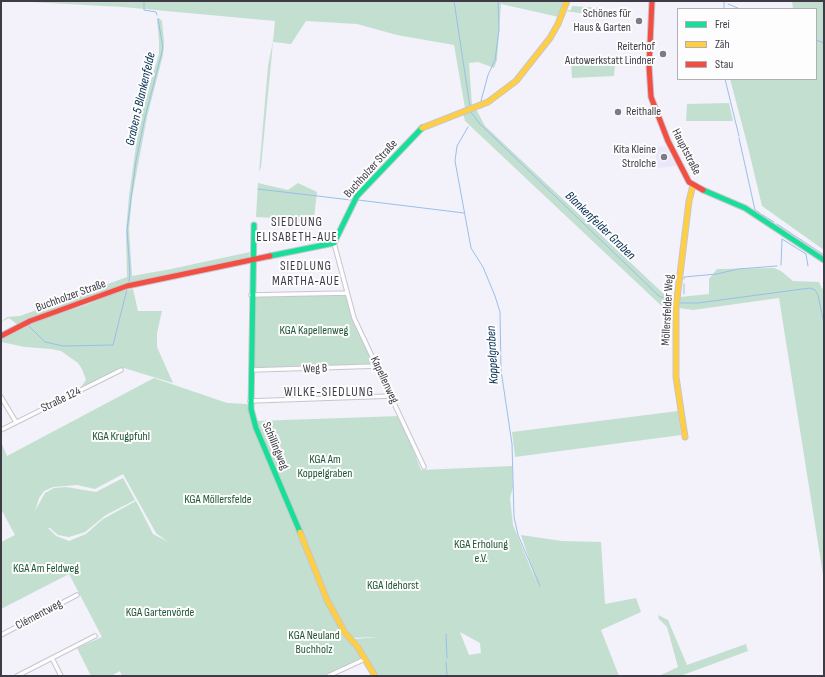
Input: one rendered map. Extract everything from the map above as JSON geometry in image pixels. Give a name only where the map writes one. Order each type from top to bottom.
[{"type":"street","name":"Buchholzer Straße","points":[[1,336],[30,321],[126,286],[334,243],[357,196],[423,127],[488,102],[516,81],[536,58],[553,34],[567,1]]},
{"type":"street","name":"Hauptstraße","points":[[652,1],[649,66],[651,96],[668,141],[689,182],[745,208],[824,260]]},
{"type":"street","name":"Möllersfelder Weg","points":[[685,436],[676,377],[676,299],[689,203],[693,185]]},
{"type":"street","name":"Schillingweg","points":[[254,225],[251,295],[252,370],[250,401],[256,428],[282,487],[327,600],[345,633],[357,646],[375,676]]},
{"type":"street","name":"Kapellenweg","points":[[334,243],[354,318],[378,366],[424,467]]},
{"type":"street","points":[[251,295],[347,293]]},
{"type":"street","name":"Weg B","points":[[252,370],[378,366]]},
{"type":"street","name":"Straße 124","points":[[1,430],[122,370]]},
{"type":"street","points":[[250,401],[392,396]]},
{"type":"street","points":[[1,398],[16,422]]},
{"type":"street","name":"Clémentweg","points":[[1,635],[77,595]]},
{"type":"street","points":[[18,676],[95,636]]},
{"type":"street","points":[[52,658],[61,676]]},
{"type":"street","points":[[328,676],[365,659]]},
{"type":"shaded area","name":"Kita Kleine Strolche","points":[[665,146],[677,166],[657,168],[655,147]]},
{"type":"green space","points":[[11,1],[566,1],[559,17],[501,4],[497,60],[494,68],[478,62],[469,63],[472,105],[465,108],[454,45],[397,35],[357,24],[306,21],[291,44],[273,42],[261,167],[259,172],[268,66],[275,21],[123,7]]},
{"type":"green space","points":[[792,1],[824,1],[824,250],[762,206],[730,80],[817,80],[817,8],[793,8]]},
{"type":"green space","points":[[572,6],[602,8],[601,16],[565,11],[571,10]]},
{"type":"green space","points":[[159,18],[162,21],[164,42],[163,55],[147,117],[132,197],[129,229],[132,276],[250,252],[249,259],[126,285],[18,325],[9,318],[1,322],[7,317],[20,316],[127,277],[126,231],[129,196],[140,117],[159,54],[157,19]]},
{"type":"green space","points":[[571,62],[615,65],[614,76],[572,78]]},
{"type":"green space","points":[[729,103],[733,121],[686,121],[687,104]]},
{"type":"green space","points":[[476,109],[485,126],[666,296],[674,298],[674,311],[668,312],[465,121],[463,113]]},
{"type":"green space","points":[[258,183],[288,190],[298,183],[317,192],[313,227],[273,226],[274,218],[256,217]]},
{"type":"green space","points":[[774,268],[781,271],[793,281],[819,282],[822,289],[824,287],[824,581],[779,298],[693,310],[679,308],[680,297],[709,294],[709,279],[717,269]]},
{"type":"green space","points":[[133,289],[138,311],[162,311],[157,333],[157,347],[173,383],[124,368],[78,391],[86,380],[82,369],[78,363],[61,351],[25,347],[1,342],[1,338],[29,323],[86,305],[117,292]]},
{"type":"green space","name":"KGA Kapellenweg","points":[[347,294],[354,322],[375,365],[253,369],[253,297]]},
{"type":"green space","points":[[154,378],[227,403],[247,404],[255,427],[256,421],[400,416],[421,470],[512,466],[513,487],[510,498],[513,525],[536,581],[521,535],[562,541],[601,542],[605,604],[636,598],[641,612],[601,630],[619,676],[377,676],[359,643],[354,639],[379,637],[349,638],[361,658],[326,676],[122,676],[120,671],[111,676],[91,676],[77,648],[102,637],[69,574],[1,609],[1,542],[15,535],[1,509],[1,442],[7,456]],"holes":[[[123,474],[156,533],[168,542],[153,534],[136,501],[103,519],[86,534],[69,541],[56,536],[48,528],[58,535],[69,537],[85,532],[106,515],[135,500],[123,478],[96,492],[66,487],[54,488],[45,493],[35,511],[39,498],[44,491],[53,487],[77,485],[95,489]],[[460,632],[480,643],[481,653],[469,655]]]},
{"type":"green space","points":[[678,411],[681,435],[515,457],[512,432]]},
{"type":"green space","points":[[658,615],[668,620],[687,665],[746,644],[748,651],[680,676],[659,676],[678,667],[667,627],[659,619]]},
{"type":"waterway","name":"Graben 5 Blankenfelde","points":[[144,1],[144,10],[156,12],[157,15]]},
{"type":"waterway","name":"Blankenfelder Graben","points":[[454,1],[470,107]]},
{"type":"waterway","points":[[481,101],[488,75],[495,60],[499,30],[498,1]]},
{"type":"waterway","points":[[724,1],[724,8]]},
{"type":"waterway","points":[[728,4],[738,8]]},
{"type":"waterway","name":"Graben 5 Blankenfelde","points":[[129,282],[130,273],[127,230],[136,161],[145,117],[163,48],[158,19]]},
{"type":"waterway","points":[[817,40],[824,43]]},
{"type":"waterway","points":[[725,80],[739,136]]},
{"type":"waterway","name":"Blankenfelder Graben","points":[[471,112],[479,123],[659,296],[675,303]]},
{"type":"waterway","name":"Koppelgraben","points":[[468,127],[457,146],[455,161],[471,248],[483,267],[500,312],[501,370],[512,444],[514,517],[518,535],[540,586]]},
{"type":"waterway","points":[[739,138],[755,210],[760,213]]},
{"type":"waterway","points":[[258,189],[351,200]]},
{"type":"waterway","points":[[358,200],[464,213]]},
{"type":"waterway","points":[[761,214],[774,222]]},
{"type":"waterway","points":[[777,224],[824,255]]},
{"type":"waterway","points":[[781,265],[782,239],[806,254],[808,266]]},
{"type":"waterway","points":[[684,279],[684,277],[717,274],[738,269],[777,266]]},
{"type":"waterway","points":[[684,284],[684,294]]},
{"type":"waterway","name":"Blankenfelder Graben","points":[[678,303],[698,303],[810,288],[815,290],[818,295],[824,324]]},
{"type":"waterway","points":[[28,325],[45,342],[63,346],[113,345],[127,289]]},
{"type":"waterway","points":[[446,634],[447,658]]},
{"type":"waterway","points":[[446,662],[447,676]]},
{"type":"traffic: fast","points":[[270,256],[334,243],[357,196],[422,128]]},
{"type":"traffic: fast","points":[[703,190],[745,208],[824,260]]},
{"type":"traffic: fast","points":[[254,225],[251,409],[256,428],[300,532]]},
{"type":"traffic: slow","points":[[422,128],[488,102],[516,81],[550,38],[558,24],[567,1]]},
{"type":"traffic: slow","points":[[685,437],[676,377],[676,307],[689,201],[693,185]]},
{"type":"traffic: slow","points":[[300,532],[327,600],[345,633],[357,646],[375,676]]},
{"type":"traffic: jam","points":[[652,1],[649,66],[651,97],[668,141],[689,182],[703,190]]},
{"type":"traffic: jam","points":[[1,336],[30,321],[127,286],[270,256]]},
{"type":"place","name":"Schönes für Haus & Garten","points":[[639,21]]},
{"type":"place","name":"Reiterhof Autowerkstatt Lindner","points":[[663,54]]},
{"type":"place","name":"Reithalle","points":[[618,112]]},
{"type":"place","name":"Kita Kleine Strolche","points":[[664,157]]},
{"type":"district","name":"SIEDLUNG ELISABETH-AUE","points":[[297,230]]},
{"type":"district","name":"SIEDLUNG MARTHA-AUE","points":[[306,274]]},
{"type":"district","name":"WILKE-SIEDLUNG","points":[[329,393]]},
{"type":"park label","name":"KGA Krugpfuhl","points":[[121,437]]},
{"type":"park label","name":"KGA Am Koppelgraben","points":[[325,467]]},
{"type":"park label","name":"KGA Möllersfelde","points":[[218,500]]},
{"type":"park label","name":"KGA Erholung e.V.","points":[[481,552]]},
{"type":"park label","name":"KGA Am Feldweg","points":[[46,569]]},
{"type":"park label","name":"KGA Idehorst","points":[[393,586]]},
{"type":"park label","name":"KGA Gartenvörde","points":[[160,613]]},
{"type":"park label","name":"KGA Neuland Buchholz","points":[[314,643]]}]
